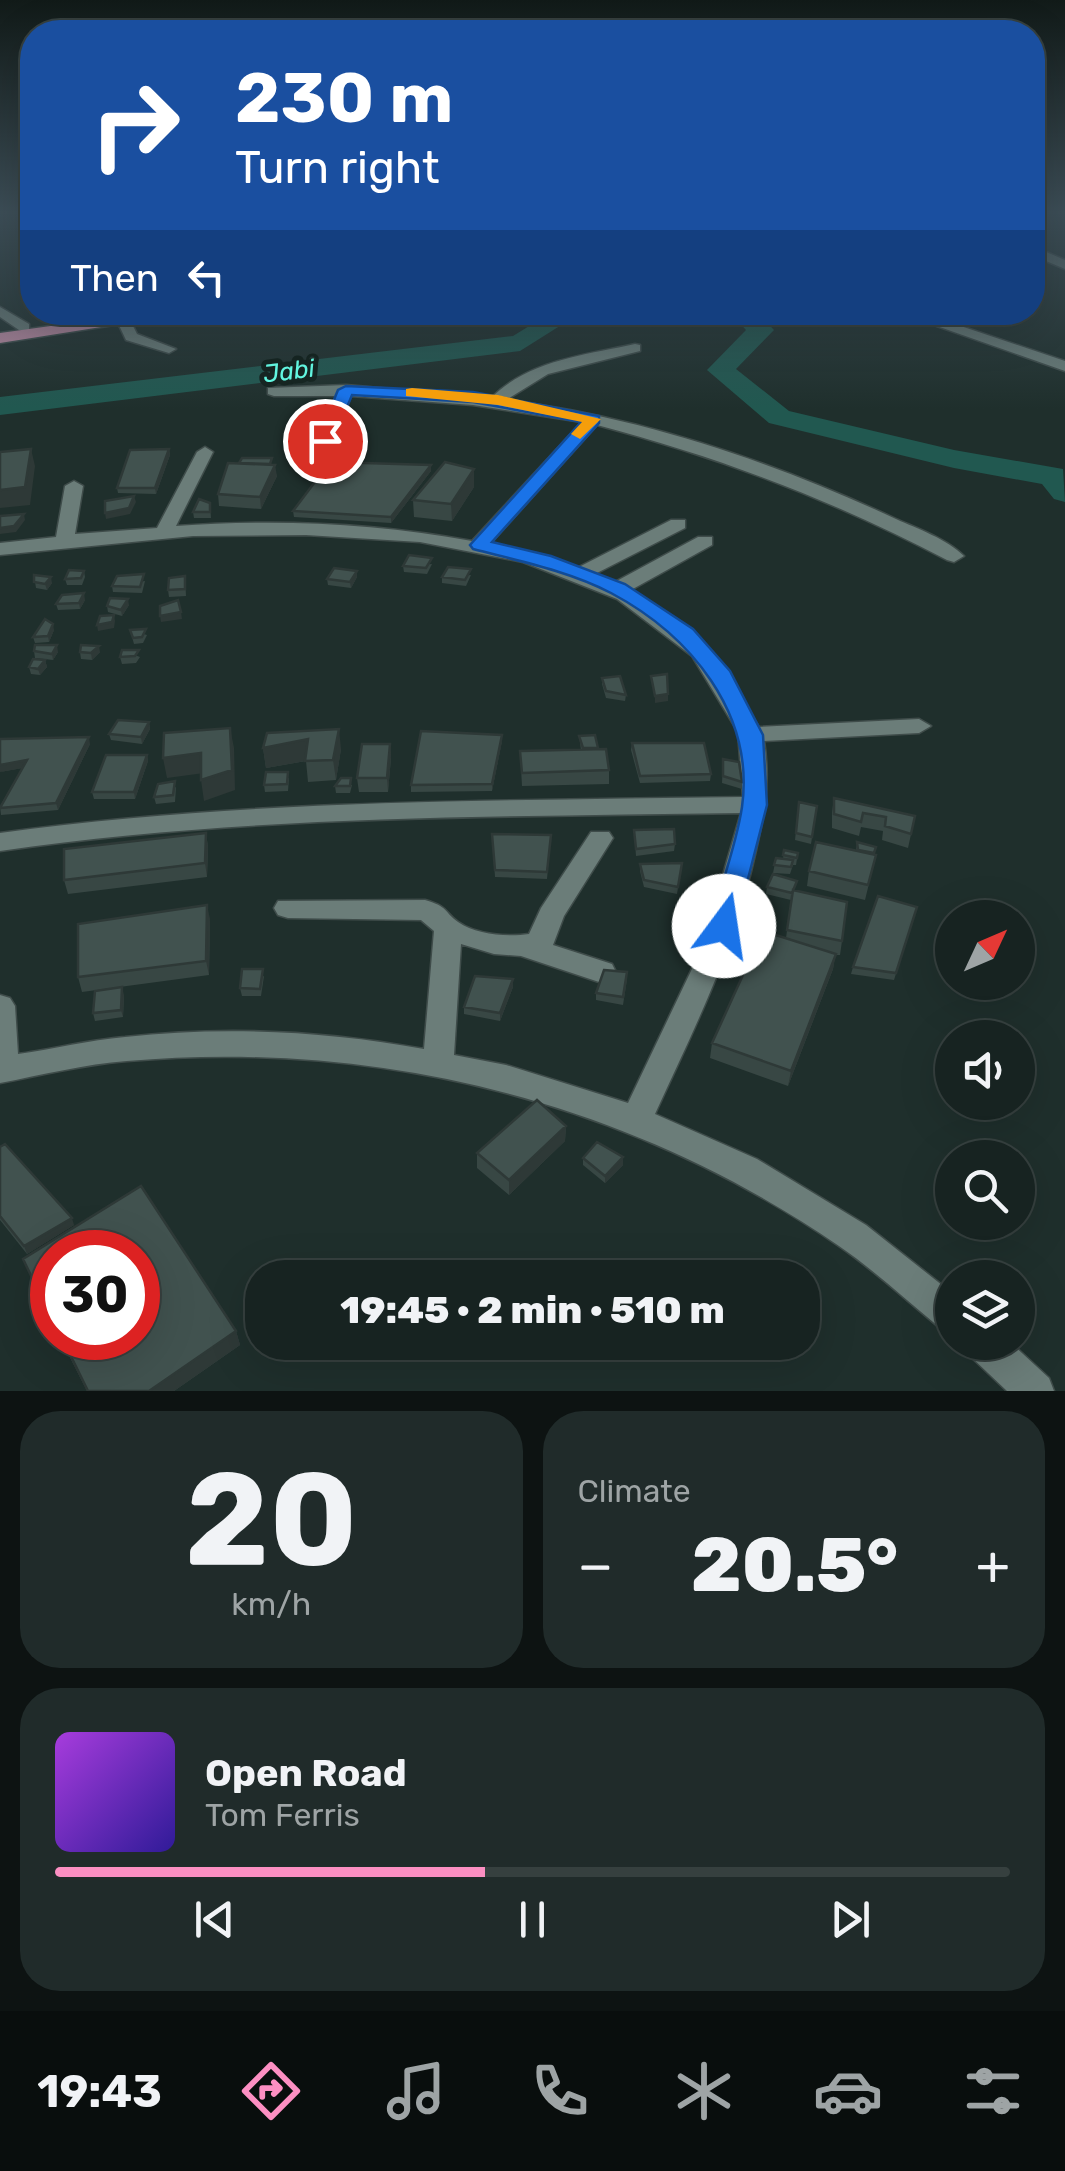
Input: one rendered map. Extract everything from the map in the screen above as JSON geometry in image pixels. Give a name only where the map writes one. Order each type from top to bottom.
[{"type":"main road","points":[[0,334],[44,325]]},
{"type":"main road","points":[[0,334],[67,325]]},
{"type":"street","points":[[128,325],[131,337],[169,349]]},
{"type":"street","points":[[943,325],[1065,366]]},
{"type":"street","points":[[498,400],[512,384],[548,370],[635,348]]},
{"type":"street","points":[[325,441],[346,390]]},
{"type":"street","points":[[274,391],[346,390],[498,400],[593,419],[754,464],[827,492],[954,556]]},
{"type":"street","points":[[480,545],[593,419]]},
{"type":"street","points":[[164,532],[204,452]]},
{"type":"street","points":[[65,540],[74,486]]},
{"type":"street","points":[[582,573],[678,524]]},
{"type":"street","points":[[0,549],[164,532],[349,533],[480,545],[582,573],[618,589],[685,634],[719,671],[751,735],[755,805],[724,926],[637,1118]]},
{"type":"street","points":[[618,589],[706,541]]},
{"type":"street","points":[[751,735],[919,726]]},
{"type":"street","points":[[0,842],[98,826],[289,814],[755,805]]},
{"type":"street","points":[[526,947],[541,941],[551,915],[600,838]]},
{"type":"street","points":[[288,908],[425,910],[438,916],[448,928],[485,942],[526,947],[602,972]]},
{"type":"street","points":[[438,1064],[448,928]]},
{"type":"street","points":[[0,1006],[2,1070],[151,1045],[354,1047],[538,1084],[637,1118],[801,1198],[935,1302]]},
{"type":"street","points":[[1001,1360],[1034,1391]]},
{"type":"building","points":[[31,449],[25,487],[0,490],[0,452]]},
{"type":"building","points":[[169,449],[155,488],[117,488],[130,450]]},
{"type":"building","points":[[242,458],[272,458],[270,464],[239,463]]},
{"type":"building","points":[[330,462],[431,465],[391,517],[293,511]]},
{"type":"building","points":[[445,462],[474,469],[451,504],[413,500]]},
{"type":"building","points":[[228,463],[275,465],[260,497],[218,494]]},
{"type":"building","points":[[134,496],[129,508],[105,513],[105,501]]},
{"type":"building","points":[[199,499],[210,503],[210,512],[193,512]]},
{"type":"building","points":[[24,514],[14,526],[0,528],[0,516]]},
{"type":"building","points":[[409,555],[432,558],[426,568],[403,566]]},
{"type":"building","points":[[448,567],[471,569],[465,580],[442,577]]},
{"type":"building","points":[[334,568],[357,571],[350,582],[327,579]]},
{"type":"building","points":[[69,570],[84,571],[81,578],[65,579]]},
{"type":"building","points":[[144,574],[140,587],[112,586],[117,576]]},
{"type":"building","points":[[34,575],[51,577],[45,584],[34,582]]},
{"type":"building","points":[[185,576],[185,589],[168,590],[169,578]]},
{"type":"building","points":[[84,593],[79,603],[56,604],[62,595]]},
{"type":"building","points":[[110,598],[128,599],[121,610],[107,606]]},
{"type":"building","points":[[178,600],[181,612],[160,616],[160,606]]},
{"type":"building","points":[[114,615],[112,622],[97,625],[100,616]]},
{"type":"building","points":[[45,619],[53,624],[48,636],[33,637]]},
{"type":"building","points":[[146,629],[142,637],[133,638],[130,630]]},
{"type":"building","points":[[35,645],[57,645],[52,654],[34,651]]},
{"type":"building","points":[[81,645],[99,646],[91,653],[80,652]]},
{"type":"building","points":[[122,650],[139,650],[135,656],[120,657]]},
{"type":"building","points":[[33,659],[45,660],[38,669],[29,667]]},
{"type":"building","points":[[667,674],[668,694],[655,696],[651,676]]},
{"type":"building","points":[[620,676],[626,695],[606,691],[602,678]]},
{"type":"building","points":[[118,720],[149,722],[141,737],[109,734]]},
{"type":"building","points":[[230,728],[232,770],[201,780],[201,753],[163,758],[164,733]]},
{"type":"building","points":[[339,729],[333,760],[305,761],[308,739],[263,748],[267,733]]},
{"type":"building","points":[[421,731],[502,735],[492,784],[411,785]]},
{"type":"building","points":[[595,735],[598,748],[583,748],[579,736]]},
{"type":"building","points":[[89,737],[56,803],[0,808],[27,760],[0,765],[0,739]]},
{"type":"building","points":[[632,743],[704,743],[711,774],[640,776]]},
{"type":"building","points":[[362,744],[390,744],[387,778],[357,778]]},
{"type":"building","points":[[606,749],[609,770],[522,773],[520,751]]},
{"type":"building","points":[[106,755],[147,755],[134,792],[92,792]]},
{"type":"building","points":[[723,759],[739,762],[742,782],[723,776]]},
{"type":"building","points":[[266,772],[288,772],[287,784],[264,785]]},
{"type":"building","points":[[341,778],[351,778],[350,786],[335,786]]},
{"type":"building","points":[[175,781],[173,795],[154,797],[158,784]]},
{"type":"building","points":[[834,798],[915,816],[911,834],[885,826],[886,817],[863,813],[861,822],[834,814]]},
{"type":"building","points":[[799,802],[817,806],[812,837],[796,833]]},
{"type":"building","points":[[674,829],[675,844],[636,849],[634,830]]},
{"type":"building","points":[[206,833],[205,863],[64,880],[64,849]]},
{"type":"building","points":[[492,834],[551,835],[547,872],[495,870]]},
{"type":"building","points":[[816,842],[876,855],[868,885],[809,871]]},
{"type":"building","points":[[857,842],[876,847],[874,853],[858,850]]},
{"type":"building","points":[[784,850],[798,853],[797,858],[783,855]]},
{"type":"building","points":[[776,858],[793,860],[791,867],[774,865]]},
{"type":"building","points":[[682,863],[678,887],[644,880],[640,864]]},
{"type":"building","points":[[773,874],[797,881],[792,893],[767,887]]},
{"type":"building","points":[[793,890],[847,902],[842,941],[787,930]]},
{"type":"building","points":[[878,896],[917,907],[896,973],[853,967]]},
{"type":"building","points":[[207,905],[206,961],[78,977],[78,924]]},
{"type":"building","points":[[763,931],[836,954],[791,1071],[712,1043]]},
{"type":"building","points":[[242,969],[263,969],[260,989],[240,988]]},
{"type":"building","points":[[604,970],[627,972],[623,997],[596,993]]},
{"type":"building","points":[[475,976],[513,979],[500,1013],[464,1007]]},
{"type":"building","points":[[122,987],[121,1010],[93,1013],[95,991]]},
{"type":"building","points":[[537,1100],[566,1126],[509,1180],[477,1153]]},
{"type":"building","points":[[597,1142],[623,1157],[605,1176],[583,1158]]},
{"type":"building","points":[[5,1144],[72,1218],[51,1230],[30,1230],[30,1242],[24,1246],[0,1216],[0,1147]]},
{"type":"building","points":[[141,1186],[236,1331],[149,1391],[88,1391],[73,1360],[160,1360],[160,1230],[70,1230]]},
{"type":"building","points":[[30,1255],[30,1273],[23,1259]]},
{"type":"waterway","name":"Jabi","points":[[0,406],[520,343],[549,325]]},
{"type":"waterway","name":"Jabi","points":[[756,325],[761,330],[720,370],[779,417],[954,459],[1052,476],[1065,492]]},
{"type":"slow traffic","points":[[412,393],[498,400],[593,419],[580,434]]},
{"type":"route","points":[[325,441],[346,390],[473,397],[593,419],[480,545],[544,560],[618,589],[685,634],[719,671],[751,735],[755,805],[724,926]]}]
